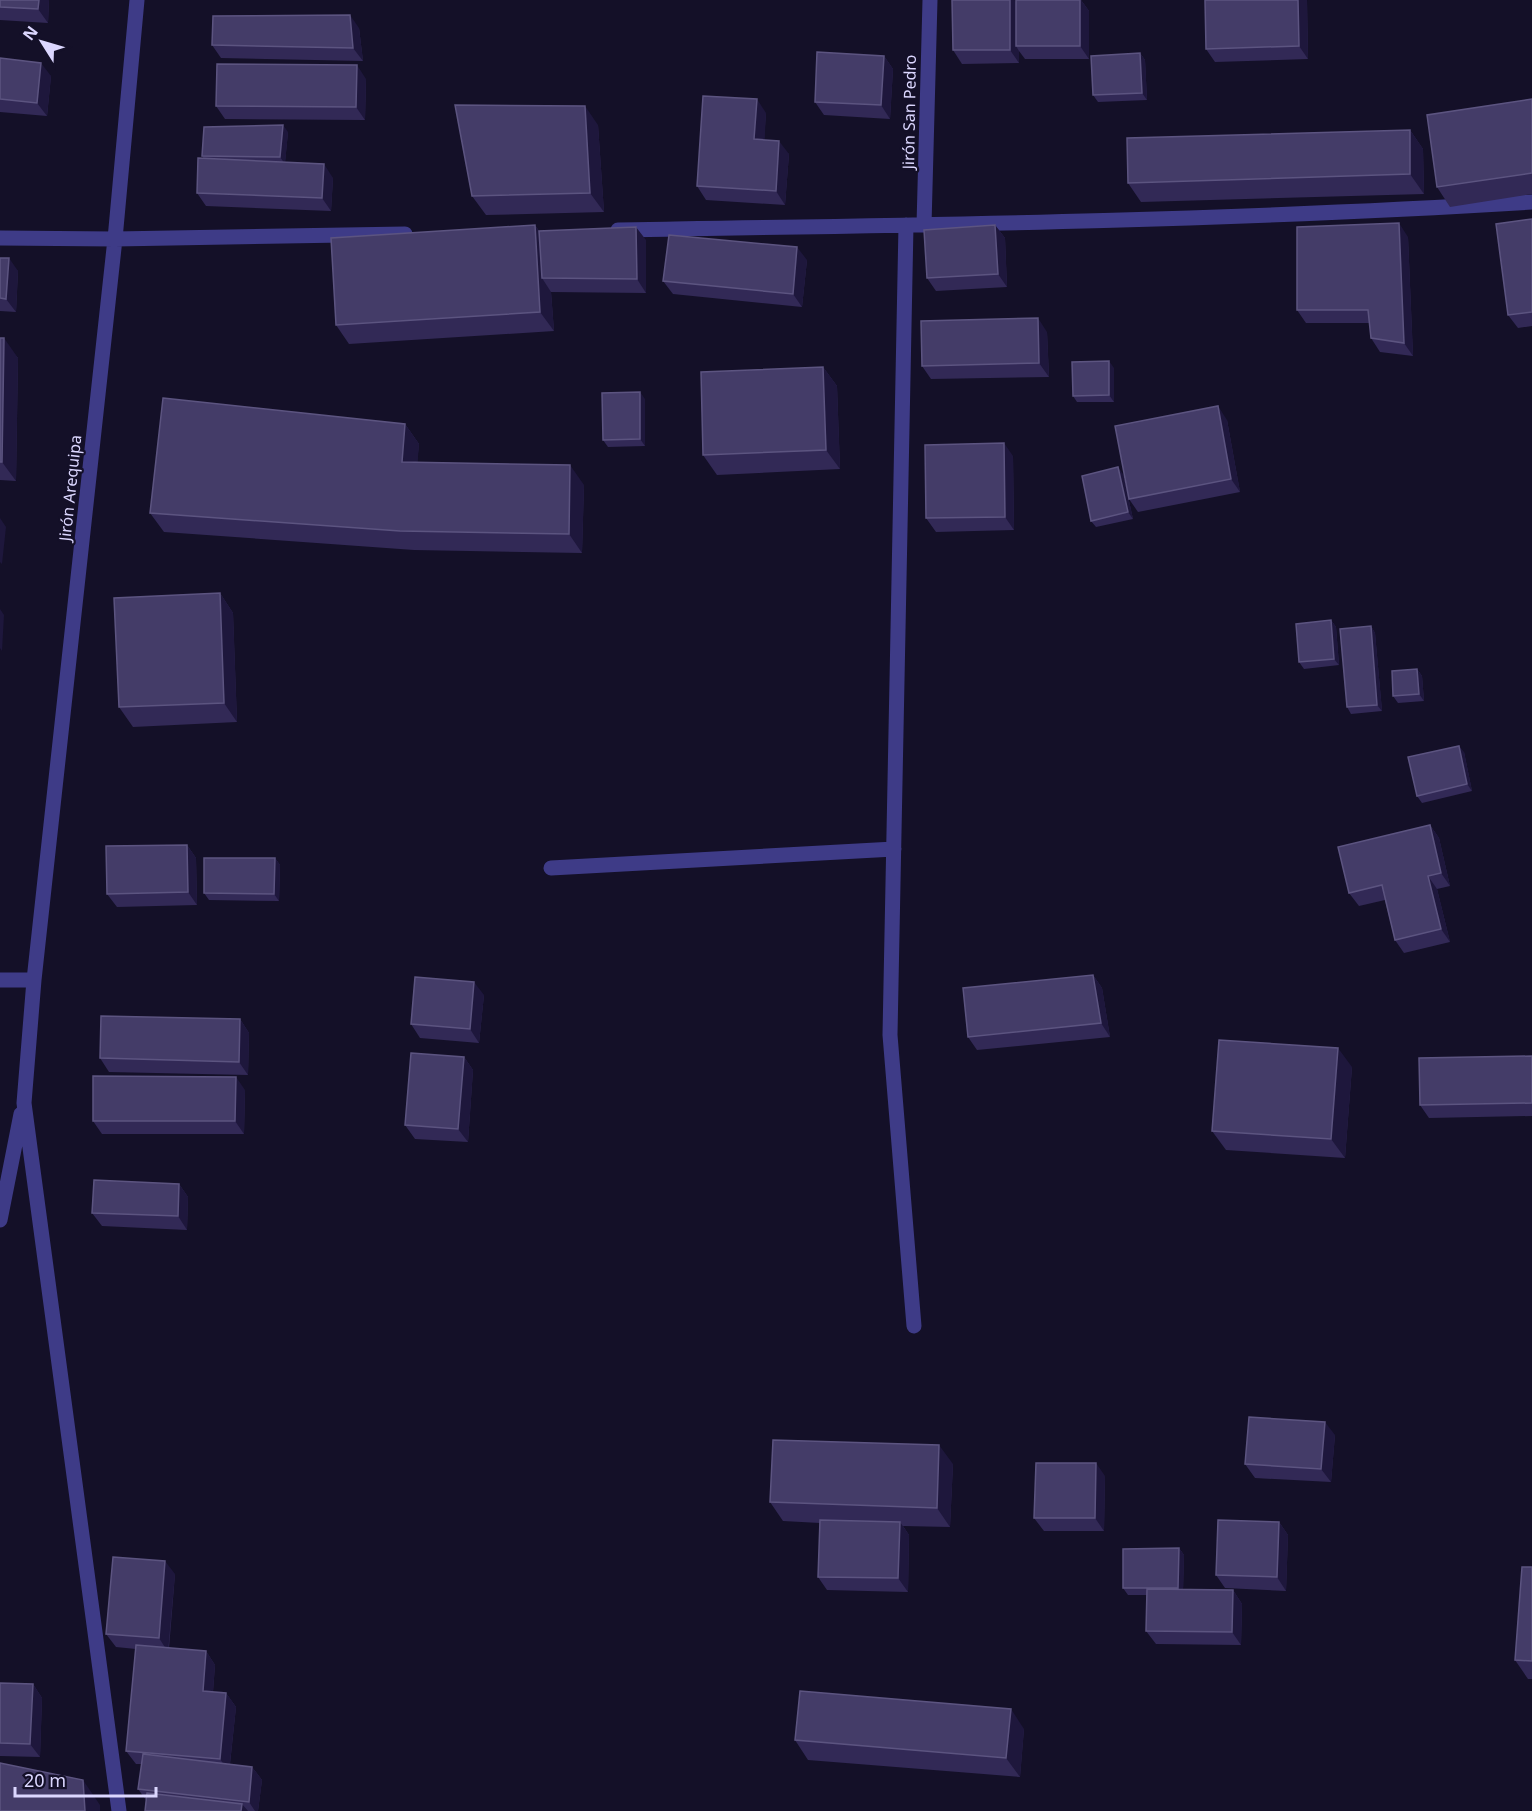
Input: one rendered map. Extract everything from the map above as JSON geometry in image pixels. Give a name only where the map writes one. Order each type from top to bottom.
[{"type":"street","name":"Jirón Arequipa","points":[[24,1103],[34,980],[115,239],[137,0]]},
{"type":"street","name":"Jirón San Pedro","points":[[924,225],[930,0]]},
{"type":"street","points":[[606,230],[924,225],[1381,212],[1532,202]]},
{"type":"street","points":[[906,225],[890,1035],[914,1326]]},
{"type":"street","points":[[0,238],[115,239],[414,234]]},
{"type":"street","points":[[550,868],[894,849]]},
{"type":"street","points":[[0,980],[34,980]]},
{"type":"street","points":[[0,1220],[24,1103]]},
{"type":"street","points":[[24,1103],[119,1811]]},
{"type":"building","points":[[0,0],[39,0],[38,9],[0,7]]},
{"type":"building","points":[[952,0],[1010,0],[1010,50],[953,50]]},
{"type":"building","points":[[1016,0],[1080,0],[1080,46],[1016,46]]},
{"type":"building","points":[[1205,0],[1298,0],[1299,46],[1206,49]]},
{"type":"building","points":[[350,15],[353,48],[212,45],[213,16]]},
{"type":"building","points":[[817,52],[884,56],[881,105],[815,102]]},
{"type":"building","points":[[1140,53],[1142,93],[1093,95],[1091,56]]},
{"type":"building","points":[[0,58],[41,63],[37,103],[0,99]]},
{"type":"building","points":[[217,64],[357,65],[356,107],[216,106]]},
{"type":"building","points":[[703,96],[757,99],[754,139],[779,141],[776,191],[697,186]]},
{"type":"building","points":[[1532,99],[1532,173],[1437,187],[1427,115]]},
{"type":"building","points":[[455,105],[585,106],[590,193],[472,196]]},
{"type":"building","points":[[283,125],[280,157],[202,156],[204,127]]},
{"type":"building","points":[[1410,130],[1410,174],[1128,183],[1127,138]]},
{"type":"building","points":[[198,158],[324,164],[322,198],[197,193]]},
{"type":"building","points":[[1532,219],[1532,312],[1508,315],[1496,224]]},
{"type":"building","points":[[1399,223],[1404,343],[1371,338],[1368,310],[1297,310],[1297,227]]},
{"type":"building","points":[[535,225],[540,312],[336,325],[331,238]]},
{"type":"building","points":[[995,225],[998,274],[927,278],[924,230]]},
{"type":"building","points":[[636,227],[637,279],[542,278],[539,231]]},
{"type":"building","points":[[669,235],[797,247],[793,294],[663,281]]},
{"type":"building","points":[[0,258],[9,258],[6,299],[0,298]]},
{"type":"building","points":[[1038,318],[1039,363],[922,366],[921,321]]},
{"type":"building","points":[[0,338],[4,338],[2,462],[0,462]]},
{"type":"building","points":[[1109,361],[1109,395],[1073,396],[1072,362]]},
{"type":"building","points":[[823,367],[826,450],[703,455],[701,372]]},
{"type":"building","points":[[640,392],[640,439],[603,440],[602,393]]},
{"type":"building","points":[[163,398],[405,424],[402,462],[570,465],[569,534],[400,531],[150,513]]},
{"type":"building","points":[[1218,406],[1231,479],[1129,499],[1115,426]]},
{"type":"building","points":[[1004,443],[1005,517],[926,518],[925,445]]},
{"type":"building","points":[[1118,467],[1128,512],[1091,521],[1082,476]]},
{"type":"building","points":[[220,593],[224,703],[119,707],[114,598]]},
{"type":"building","points":[[1331,620],[1334,659],[1299,662],[1296,624]]},
{"type":"building","points":[[1371,626],[1377,705],[1347,707],[1340,629]]},
{"type":"building","points":[[1417,669],[1419,694],[1393,696],[1392,671]]},
{"type":"building","points":[[1459,746],[1467,784],[1417,796],[1408,757]]},
{"type":"building","points":[[1430,825],[1441,873],[1428,876],[1441,929],[1395,940],[1382,885],[1349,893],[1338,847]]},
{"type":"building","points":[[187,845],[188,892],[107,894],[106,846]]},
{"type":"building","points":[[204,858],[275,858],[274,894],[204,893]]},
{"type":"building","points":[[1093,975],[1101,1023],[968,1037],[963,988]]},
{"type":"building","points":[[415,977],[474,982],[470,1029],[411,1024]]},
{"type":"building","points":[[101,1016],[240,1019],[239,1062],[100,1058]]},
{"type":"building","points":[[1219,1040],[1338,1048],[1331,1139],[1212,1131]]},
{"type":"building","points":[[411,1053],[464,1057],[458,1129],[405,1125]]},
{"type":"building","points":[[1532,1056],[1532,1103],[1420,1105],[1419,1058]]},
{"type":"building","points":[[93,1076],[236,1077],[235,1121],[93,1121]]},
{"type":"building","points":[[94,1180],[179,1184],[178,1216],[92,1213]]},
{"type":"building","points":[[1249,1417],[1325,1422],[1321,1469],[1245,1464]]},
{"type":"building","points":[[773,1440],[939,1445],[937,1508],[770,1502]]},
{"type":"building","points":[[1036,1463],[1096,1463],[1095,1518],[1034,1518]]},
{"type":"building","points":[[820,1520],[900,1522],[898,1578],[818,1577]]},
{"type":"building","points":[[1218,1520],[1279,1522],[1277,1577],[1216,1575]]},
{"type":"building","points":[[1179,1548],[1178,1588],[1123,1588],[1123,1549]]},
{"type":"building","points":[[113,1557],[165,1561],[159,1638],[106,1634]]},
{"type":"building","points":[[1522,1567],[1532,1567],[1532,1661],[1515,1660]]},
{"type":"building","points":[[1147,1589],[1233,1590],[1232,1632],[1146,1631]]},
{"type":"building","points":[[136,1645],[206,1651],[203,1691],[226,1693],[220,1759],[126,1751]]},
{"type":"building","points":[[0,1683],[33,1684],[30,1744],[0,1743]]},
{"type":"building","points":[[800,1691],[1011,1709],[1006,1758],[795,1740]]},
{"type":"building","points":[[143,1754],[252,1767],[249,1802],[138,1789]]},
{"type":"building","points":[[0,1763],[83,1780],[85,1811],[0,1811]]},
{"type":"building","points":[[147,1793],[242,1804],[241,1811],[145,1811]]}]
